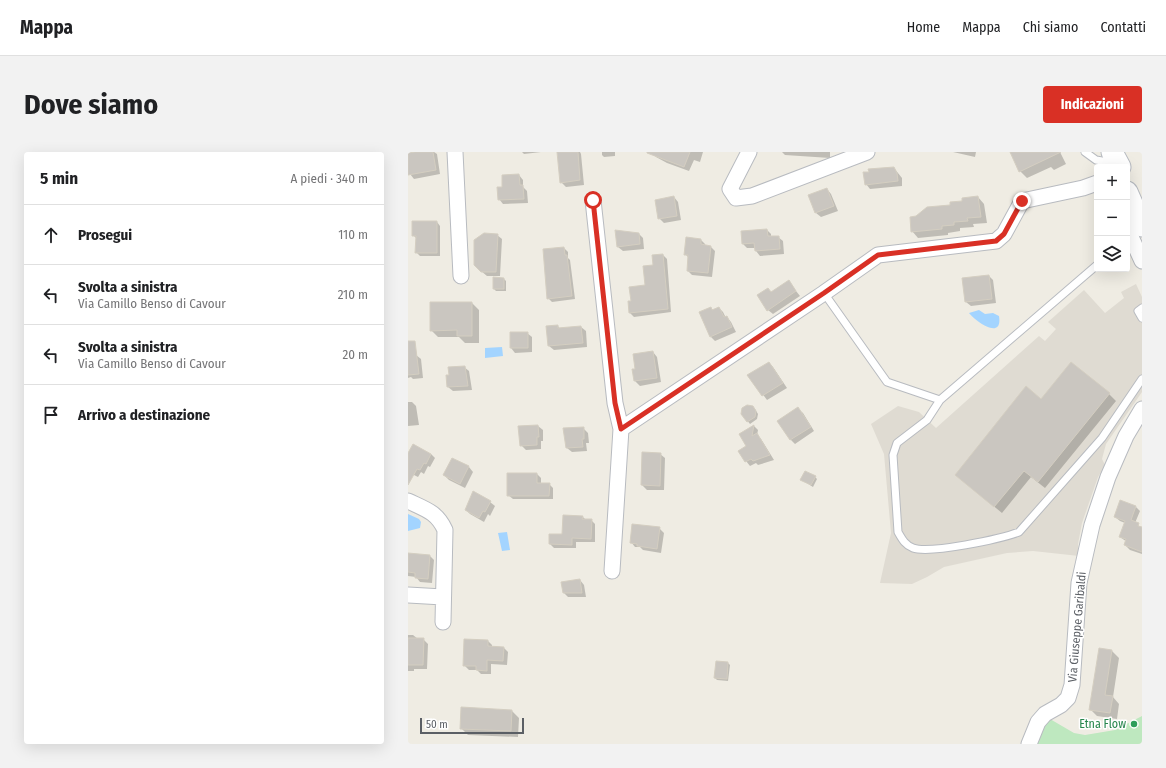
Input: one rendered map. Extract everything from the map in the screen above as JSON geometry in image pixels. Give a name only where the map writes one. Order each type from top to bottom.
[{"type":"main road","points":[[1118,163],[1142,208]]},
{"type":"main road","points":[[1128,200],[1132,233]]},
{"type":"street","points":[[455,152],[461,276]]},
{"type":"street","points":[[749,152],[730,190],[736,198],[752,196],[867,152]]},
{"type":"street","points":[[621,429],[878,255],[996,241],[1004,234],[1022,201],[1092,187]]},
{"type":"street","points":[[593,200],[615,403],[621,429],[612,571]]},
{"type":"street","points":[[1132,233],[1142,261]]},
{"type":"street","name":"Via Giuseppe Garibaldi","points":[[1029,744],[1038,722],[1045,714],[1062,705],[1068,698],[1072,686],[1079,583],[1092,525],[1108,477],[1126,436],[1142,409]]},
{"type":"street","points":[[408,501],[429,511],[440,520],[444,530],[443,622]]},
{"type":"street","points":[[408,595],[443,597]]},
{"type":"lane","points":[[1085,152],[1096,160],[1118,163]]},
{"type":"lane","points":[[1094,268],[940,400],[927,420],[897,443],[892,455],[898,532],[903,541],[911,548],[932,550],[1006,537],[1019,532],[1102,438],[1142,379]]},
{"type":"lane","points":[[824,293],[887,382],[940,400]]},
{"type":"lane","points":[[1142,308],[1138,311],[1142,318]]},
{"type":"shaded area","points":[[1136,284],[1142,297],[1142,392],[1106,444],[1102,459],[1105,465],[1098,477],[1082,523],[1078,544],[1079,556],[1033,551],[1007,553],[944,567],[912,584],[880,583],[891,533],[884,454],[871,424],[898,406],[919,412],[936,428],[1039,336],[1045,341],[1056,329],[1048,322],[1084,290],[1105,313],[1124,298],[1121,292]]},
{"type":"green space","name":"Etna Flow","points":[[1142,716],[1142,744],[1035,744],[1039,734],[1050,719],[1074,733],[1085,735],[1115,730]]},
{"type":"water","points":[[979,310],[985,314],[993,313],[999,316],[999,323],[997,327],[988,327],[982,324],[969,313]]},
{"type":"water","points":[[502,347],[503,356],[485,358],[485,348]]},
{"type":"water","points":[[408,514],[419,519],[421,522],[420,528],[408,531]]},
{"type":"water","points":[[507,532],[510,550],[502,551],[498,533]]},
{"type":"building","points":[[433,152],[436,170],[408,175],[408,153]]},
{"type":"building","points":[[557,152],[578,152],[580,180],[560,183]]},
{"type":"building","points":[[647,152],[690,152],[684,167]]},
{"type":"building","points":[[1010,152],[1061,152],[1019,172]]},
{"type":"building","points":[[894,167],[897,173],[898,181],[865,185],[863,172],[869,172],[868,169]]},
{"type":"building","points":[[519,174],[520,185],[523,185],[524,199],[498,200],[497,187],[502,187],[502,175]]},
{"type":"building","points":[[827,188],[834,206],[815,213],[808,195]]},
{"type":"building","points":[[674,196],[677,216],[658,219],[655,200]]},
{"type":"building","points":[[978,196],[981,217],[967,218],[968,221],[954,222],[954,225],[942,226],[942,229],[911,232],[910,217],[916,216],[927,207],[950,205],[950,202],[962,201],[962,198]]},
{"type":"building","points":[[412,221],[437,221],[437,253],[415,253],[416,236],[412,236]]},
{"type":"building","points":[[767,229],[768,236],[779,236],[780,249],[755,251],[754,243],[742,244],[741,231]]},
{"type":"building","points":[[615,230],[639,233],[640,244],[617,247]]},
{"type":"building","points":[[484,233],[498,234],[496,272],[481,272],[474,265],[474,240]]},
{"type":"building","points":[[686,237],[701,239],[701,244],[711,246],[708,273],[687,271],[688,255],[684,255]]},
{"type":"building","points":[[564,247],[565,255],[567,255],[572,296],[547,299],[543,249]]},
{"type":"building","points":[[663,254],[668,309],[629,313],[628,301],[631,301],[629,287],[645,285],[643,266],[653,265],[652,255]]},
{"type":"building","points":[[989,275],[992,299],[965,302],[962,278]]},
{"type":"building","points":[[493,277],[504,278],[504,289],[493,289]]},
{"type":"building","points":[[789,280],[796,291],[767,311],[757,295],[768,288],[771,292]]},
{"type":"building","points":[[430,302],[472,302],[472,336],[457,336],[457,330],[430,331]]},
{"type":"building","points":[[711,307],[712,310],[719,307],[724,317],[727,316],[732,327],[710,337],[699,312]]},
{"type":"building","points":[[558,325],[558,328],[581,326],[583,343],[548,346],[546,326]]},
{"type":"building","points":[[510,332],[528,332],[528,348],[510,348]]},
{"type":"building","points":[[408,341],[415,341],[419,374],[408,375]]},
{"type":"building","points":[[653,351],[657,378],[634,381],[632,369],[635,369],[633,354]]},
{"type":"building","points":[[769,362],[783,383],[762,396],[747,375]]},
{"type":"building","points":[[1071,362],[1110,393],[1038,482],[1024,471],[994,507],[955,475],[1026,386],[1041,399]]},
{"type":"building","points":[[465,366],[468,386],[447,387],[446,375],[449,375],[448,367]]},
{"type":"building","points":[[747,405],[753,406],[756,411],[755,417],[747,422],[741,414],[742,408]]},
{"type":"building","points":[[798,407],[811,427],[790,440],[777,421]]},
{"type":"building","points":[[538,425],[539,437],[537,437],[537,445],[520,446],[518,426]]},
{"type":"building","points":[[754,425],[752,436],[757,433],[770,455],[753,461],[751,459],[745,462],[738,451],[746,446],[739,434]]},
{"type":"building","points":[[584,427],[584,439],[582,439],[583,447],[566,448],[563,428]]},
{"type":"building","points":[[413,444],[431,454],[426,464],[424,463],[420,470],[417,469],[408,485],[408,453]]},
{"type":"building","points":[[642,452],[661,453],[660,486],[641,485]]},
{"type":"building","points":[[452,458],[469,466],[460,484],[443,475]]},
{"type":"building","points":[[805,471],[816,476],[811,485],[800,480]]},
{"type":"building","points":[[507,473],[537,473],[537,483],[550,483],[549,496],[507,496]]},
{"type":"building","points":[[473,491],[491,501],[485,512],[483,511],[479,518],[465,510]]},
{"type":"building","points":[[1120,500],[1136,506],[1131,520],[1139,523],[1138,526],[1142,527],[1142,552],[1124,545],[1126,539],[1119,537],[1125,521],[1114,517]]},
{"type":"building","points":[[563,515],[583,516],[582,519],[592,519],[591,539],[572,538],[572,545],[549,544],[549,534],[562,534]]},
{"type":"building","points":[[632,524],[660,527],[657,549],[637,546],[637,544],[630,543]]},
{"type":"building","points":[[408,553],[430,555],[428,579],[415,578],[415,573],[408,572]]},
{"type":"building","points":[[580,579],[582,593],[563,593],[561,582]]},
{"type":"building","points":[[408,638],[424,638],[423,665],[408,665]]},
{"type":"building","points":[[464,639],[488,640],[488,646],[504,647],[503,661],[487,660],[487,671],[476,670],[476,666],[463,666]]},
{"type":"building","points":[[1099,648],[1112,650],[1105,695],[1113,696],[1110,713],[1089,710]]},
{"type":"building","points":[[716,661],[728,662],[727,679],[714,678]]},
{"type":"building","points":[[461,707],[512,710],[511,731],[460,729]]},
{"type":"place","name":"Etna Flow","points":[[1134,724]]},
{"type":"route","points":[[593,200],[615,403],[621,429],[878,255],[996,241],[1004,234],[1022,201]]}]
